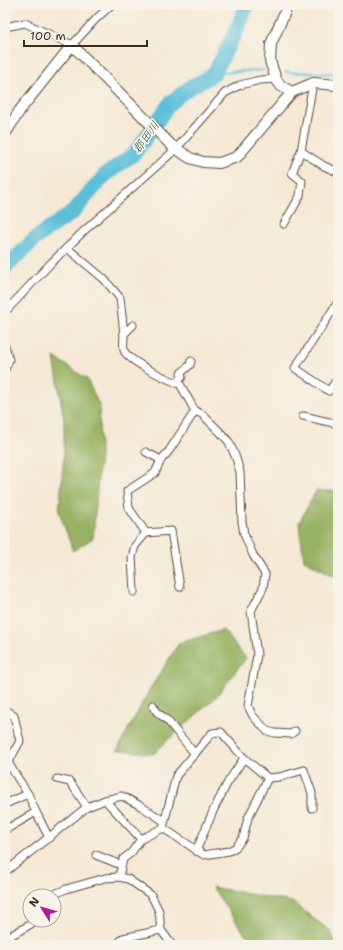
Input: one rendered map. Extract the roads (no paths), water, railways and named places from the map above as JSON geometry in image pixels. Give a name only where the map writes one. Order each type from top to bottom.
[{"type":"street","points":[[5,134],[20,110],[72,45],[111,5]]},
{"type":"street","points":[[288,5],[271,44],[270,61],[276,79],[281,86],[292,92]]},
{"type":"street","points":[[5,27],[25,23],[72,45],[173,147],[190,158],[203,162],[219,163],[237,157],[292,92],[314,83],[338,84]]},
{"type":"street","points":[[5,312],[67,248],[173,147],[225,93],[240,85],[260,80],[276,79]]},
{"type":"street","points":[[284,224],[300,196],[302,182],[292,173],[301,151],[314,83]]},
{"type":"street","points":[[301,151],[324,166],[338,172]]},
{"type":"street","points":[[67,248],[104,279],[120,298],[124,334],[124,351],[129,358],[168,380],[180,384],[195,411],[202,414],[229,442],[240,472],[242,522],[244,534],[265,574],[263,588],[251,611],[257,655],[248,706],[253,716],[266,731],[291,734],[295,731]]},
{"type":"street","points":[[338,302],[295,368],[329,391],[338,378]]},
{"type":"street","points":[[124,334],[133,325]]},
{"type":"street","points":[[5,346],[9,360],[5,369]]},
{"type":"street","points":[[176,383],[182,377],[181,373],[190,365],[191,361]]},
{"type":"street","points":[[146,533],[130,508],[127,491],[155,473],[161,460],[169,451],[195,411]]},
{"type":"street","points":[[303,416],[338,424]]},
{"type":"street","points":[[146,452],[161,460]]},
{"type":"street","points":[[134,592],[132,557],[135,546],[146,533],[171,531],[180,587]]},
{"type":"street","points":[[152,706],[156,712],[167,720],[195,754]]},
{"type":"street","points":[[5,710],[14,716],[20,741],[6,764],[28,794],[49,838]]},
{"type":"street","points":[[119,877],[123,859],[131,853],[141,839],[164,825],[176,776],[212,733],[221,732],[244,758],[268,778],[279,777],[304,770],[312,793],[312,808]]},
{"type":"street","points":[[196,850],[224,789],[244,758]]},
{"type":"street","points":[[5,872],[87,807],[105,800],[122,796],[139,805],[204,855],[230,851],[236,847],[242,838],[248,818],[268,778]]},
{"type":"street","points":[[57,779],[70,782],[87,807]]},
{"type":"street","points":[[5,804],[28,794]]},
{"type":"street","points":[[105,800],[141,839]]},
{"type":"street","points":[[5,830],[36,812]]},
{"type":"street","points":[[96,855],[122,865]]},
{"type":"street","points":[[62,891],[105,878],[119,877],[128,879],[151,894],[159,911],[162,930],[172,945]]},
{"type":"street","points":[[5,939],[24,928]]},
{"type":"street","points":[[117,945],[123,938],[162,930]]},
{"type":"waterway","name":"郡田川","points":[[5,268],[37,237],[72,213],[105,175],[135,153],[170,103],[190,87],[214,73],[235,33],[247,5]]},
{"type":"waterway","points":[[214,73],[264,70]]},
{"type":"waterway","points":[[286,72],[338,74]]}]
